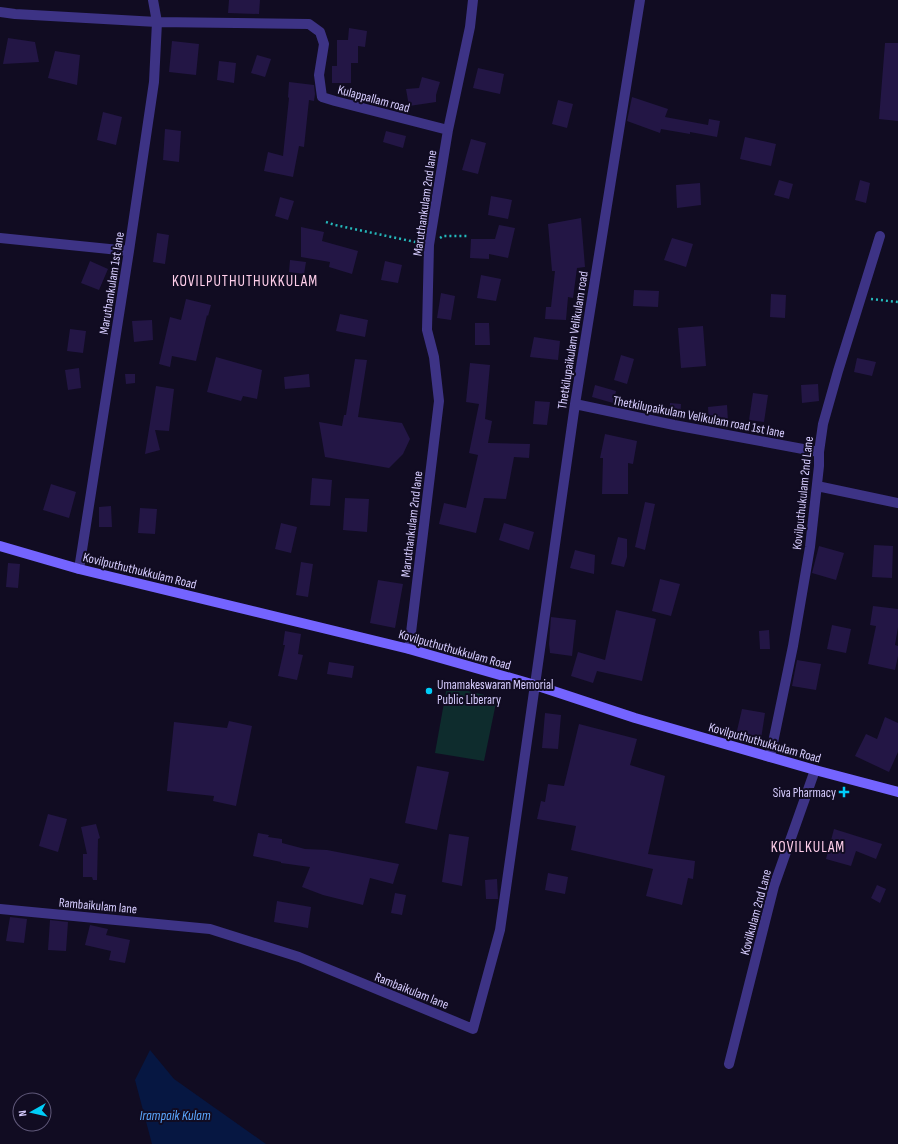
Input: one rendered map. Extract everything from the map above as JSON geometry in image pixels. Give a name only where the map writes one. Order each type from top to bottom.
[{"type":"street","name":"Maruthankulam 1st lane","points":[[79,569],[154,82],[157,22],[153,0]]},
{"type":"street","name":"Maruthankulam 2nd lane","points":[[409,649],[439,401],[434,357],[427,330],[429,245],[448,130],[470,27],[473,0]]},
{"type":"street","name":"Thetkilupaikulam Velikulam road","points":[[535,685],[575,404],[640,0]]},
{"type":"street","name":"Kulappallam road","points":[[0,12],[157,22],[309,24],[320,32],[324,44],[319,75],[322,97],[448,130]]},
{"type":"street","name":"Kovilputhukulam 2nd Lane","points":[[770,756],[793,646],[810,547],[823,424],[880,236]]},
{"type":"street","points":[[0,238],[129,251]]},
{"type":"street","name":"Thetkilupaikulam Velikulam road 1st lane","points":[[575,404],[674,425],[819,452]]},
{"type":"street","points":[[817,486],[898,503]]},
{"type":"street","name":"Kovilputhuthukkulam Road","points":[[0,546],[79,569],[409,649],[535,685],[635,718],[815,770],[898,792]]},
{"type":"street","name":"Rambaikulam lane","points":[[0,909],[210,929],[300,957],[474,1029],[500,930],[535,685]]},
{"type":"street","name":"Kovilkulam 2nd Lane","points":[[729,1064],[774,886],[815,770]]},
{"type":"path","points":[[326,222],[429,245],[443,236],[467,236]]},
{"type":"path","points":[[860,298],[898,302]]},
{"type":"green space","points":[[447,686],[497,698],[484,761],[435,753]]},
{"type":"water","name":"Irampaik Kulam","points":[[150,1050],[174,1079],[266,1144],[152,1144],[135,1080]]},
{"type":"building","points":[[229,0],[260,0],[259,14],[228,13]]},
{"type":"building","points":[[349,28],[367,31],[365,47],[358,46],[358,63],[351,63],[351,83],[332,83],[332,66],[337,66],[337,40],[348,40]]},
{"type":"building","points":[[8,38],[35,42],[39,62],[3,64]]},
{"type":"building","points":[[172,41],[199,44],[196,75],[169,72]]},
{"type":"building","points":[[885,43],[898,43],[898,121],[879,119]]},
{"type":"building","points":[[55,51],[80,55],[77,85],[48,78]]},
{"type":"building","points":[[257,55],[271,59],[265,77],[251,73]]},
{"type":"building","points":[[219,61],[236,63],[234,83],[217,80]]},
{"type":"building","points":[[478,68],[504,74],[500,94],[473,88]]},
{"type":"building","points":[[422,77],[440,82],[436,95],[436,102],[409,106],[406,89],[419,88]]},
{"type":"building","points":[[289,82],[314,85],[315,94],[314,101],[309,100],[304,147],[299,146],[293,177],[264,171],[268,152],[283,156],[289,98]]},
{"type":"building","points":[[632,97],[668,109],[665,117],[708,125],[709,119],[720,121],[717,137],[661,129],[660,133],[627,121]]},
{"type":"building","points":[[558,100],[573,104],[567,128],[552,124]]},
{"type":"building","points":[[103,112],[122,117],[116,145],[97,140]]},
{"type":"building","points":[[165,129],[181,131],[179,162],[163,160]]},
{"type":"building","points":[[386,131],[406,136],[403,148],[383,142]]},
{"type":"building","points":[[745,137],[776,144],[771,166],[740,159]]},
{"type":"building","points":[[471,139],[486,143],[478,174],[462,170]]},
{"type":"building","points":[[779,180],[793,184],[789,199],[774,195]]},
{"type":"building","points":[[860,180],[870,183],[866,203],[855,200]]},
{"type":"building","points":[[700,183],[701,205],[677,208],[676,185]]},
{"type":"building","points":[[491,196],[512,200],[508,219],[488,215]]},
{"type":"building","points":[[280,197],[294,201],[288,220],[275,216]]},
{"type":"building","points":[[581,218],[585,267],[577,268],[573,298],[568,297],[566,320],[545,319],[546,307],[551,307],[555,271],[552,271],[548,224]]},
{"type":"building","points":[[499,225],[515,228],[508,258],[489,254],[489,259],[470,258],[471,239],[495,239]]},
{"type":"building","points":[[301,227],[324,232],[322,241],[358,251],[352,274],[329,267],[330,262],[301,257]]},
{"type":"building","points":[[157,233],[169,235],[165,264],[153,262]]},
{"type":"building","points":[[672,238],[693,244],[686,267],[664,260]]},
{"type":"building","points":[[290,260],[306,262],[304,274],[289,272]]},
{"type":"building","points":[[90,261],[108,269],[99,290],[81,283]]},
{"type":"building","points":[[385,261],[402,265],[398,283],[381,280]]},
{"type":"building","points":[[481,275],[501,279],[496,301],[477,298]]},
{"type":"building","points":[[634,290],[659,291],[658,307],[633,306]]},
{"type":"building","points":[[441,293],[455,296],[451,320],[437,318]]},
{"type":"building","points":[[771,294],[786,295],[785,318],[770,317]]},
{"type":"building","points":[[186,299],[211,305],[208,316],[207,315],[196,361],[172,356],[170,367],[159,364],[170,317],[181,320]]},
{"type":"building","points":[[340,314],[368,320],[365,337],[336,331]]},
{"type":"building","points":[[152,320],[153,340],[134,342],[132,321]]},
{"type":"building","points":[[475,323],[489,323],[490,345],[475,345]]},
{"type":"building","points":[[703,326],[706,366],[681,368],[678,328]]},
{"type":"building","points":[[70,329],[86,331],[83,353],[67,351]]},
{"type":"building","points":[[534,337],[560,341],[558,360],[530,357]]},
{"type":"building","points":[[621,355],[634,359],[627,384],[614,380]]},
{"type":"building","points":[[216,357],[262,370],[257,399],[243,396],[241,401],[207,392]]},
{"type":"building","points":[[857,358],[876,362],[872,376],[854,372]]},
{"type":"building","points":[[355,359],[367,360],[358,417],[402,423],[410,439],[403,454],[389,468],[325,457],[319,422],[342,426],[344,415],[346,415]]},
{"type":"building","points":[[470,363],[490,365],[485,419],[492,421],[488,443],[530,444],[529,458],[514,457],[506,499],[484,498],[476,533],[439,524],[444,503],[466,508],[478,455],[469,453],[479,404],[466,402]]},
{"type":"building","points":[[79,368],[81,388],[68,390],[65,370]]},
{"type":"building","points":[[125,374],[135,374],[135,383],[126,384]]},
{"type":"building","points":[[309,374],[310,387],[285,389],[284,377]]},
{"type":"building","points":[[818,384],[819,401],[802,403],[801,385]]},
{"type":"building","points":[[595,385],[616,391],[613,403],[592,397]]},
{"type":"building","points":[[156,386],[174,389],[169,431],[155,430],[160,450],[145,454]]},
{"type":"building","points":[[753,393],[768,395],[764,422],[749,420]]},
{"type":"building","points":[[535,401],[550,402],[547,425],[533,424]]},
{"type":"building","points":[[670,403],[681,404],[680,419],[669,417]]},
{"type":"building","points":[[727,405],[728,421],[709,422],[708,407]]},
{"type":"building","points":[[605,434],[637,441],[633,464],[628,463],[628,494],[602,494],[603,458],[600,458]]},
{"type":"building","points":[[312,478],[332,480],[330,506],[310,505]]},
{"type":"building","points":[[51,484],[76,492],[69,518],[43,510]]},
{"type":"building","points":[[345,498],[369,499],[367,532],[343,530]]},
{"type":"building","points":[[645,502],[655,504],[645,550],[635,547]]},
{"type":"building","points":[[111,506],[112,527],[99,527],[99,507]]},
{"type":"building","points":[[140,508],[157,509],[155,534],[138,533]]},
{"type":"building","points":[[281,523],[297,527],[291,553],[275,549]]},
{"type":"building","points":[[504,523],[534,532],[529,550],[499,540]]},
{"type":"building","points":[[618,537],[627,539],[627,557],[624,567],[611,564]]},
{"type":"building","points":[[874,545],[893,546],[892,578],[872,577]]},
{"type":"building","points":[[819,546],[844,553],[836,580],[812,573]]},
{"type":"building","points":[[575,550],[595,555],[594,574],[570,568]]},
{"type":"building","points":[[301,562],[313,564],[308,597],[296,595]]},
{"type":"building","points":[[8,563],[20,564],[18,588],[6,587]]},
{"type":"building","points":[[660,579],[680,584],[671,616],[652,611]]},
{"type":"building","points":[[378,580],[403,584],[395,628],[370,623]]},
{"type":"building","points":[[873,606],[898,609],[898,627],[895,645],[898,646],[898,656],[895,670],[868,664],[876,626],[870,625]]},
{"type":"building","points":[[616,610],[656,619],[642,681],[597,671],[593,683],[571,676],[578,652],[605,660]]},
{"type":"building","points":[[551,617],[576,620],[572,656],[550,653],[549,644]]},
{"type":"building","points":[[832,625],[851,629],[846,653],[827,649]]},
{"type":"building","points":[[769,630],[770,649],[760,649],[759,631]]},
{"type":"building","points":[[285,631],[301,634],[298,654],[303,655],[297,680],[278,676],[285,645],[283,645]]},
{"type":"building","points":[[797,660],[821,664],[816,690],[792,686]]},
{"type":"building","points":[[329,662],[354,666],[352,678],[327,674]]},
{"type":"building","points":[[742,709],[765,713],[761,739],[736,735]]},
{"type":"building","points":[[545,713],[561,715],[558,749],[542,748]]},
{"type":"building","points":[[885,717],[898,723],[898,752],[889,772],[855,756],[866,734],[877,739]]},
{"type":"building","points":[[229,721],[252,726],[236,806],[213,801],[214,796],[167,791],[174,722],[227,728]]},
{"type":"building","points":[[579,724],[637,739],[630,765],[665,776],[648,854],[695,861],[693,879],[688,878],[682,905],[646,896],[653,869],[571,850],[576,826],[537,819],[541,801],[545,802],[548,784],[564,786]]},
{"type":"building","points":[[417,766],[449,772],[437,830],[405,823]]},
{"type":"building","points":[[48,814],[67,819],[58,852],[39,846]]},
{"type":"building","points":[[96,824],[100,838],[98,839],[97,880],[93,880],[92,877],[83,877],[83,854],[87,854],[81,827]]},
{"type":"building","points":[[834,829],[882,844],[876,859],[856,851],[851,866],[826,859]]},
{"type":"building","points":[[258,833],[269,835],[268,837],[282,839],[282,843],[305,849],[327,850],[399,864],[393,884],[370,878],[363,905],[323,895],[302,887],[310,867],[281,863],[253,856]]},
{"type":"building","points":[[449,834],[469,837],[462,886],[442,882]]},
{"type":"building","points":[[548,873],[568,877],[565,894],[545,890]]},
{"type":"building","points":[[497,879],[498,899],[486,899],[485,880]]},
{"type":"building","points":[[877,885],[886,889],[880,903],[871,898]]},
{"type":"building","points":[[395,893],[406,895],[402,915],[391,913]]},
{"type":"building","points":[[277,901],[311,907],[308,928],[274,922]]},
{"type":"building","points":[[10,917],[27,919],[24,943],[6,941]]},
{"type":"building","points":[[50,920],[68,922],[66,951],[48,950]]},
{"type":"building","points":[[90,925],[108,929],[106,935],[130,940],[125,963],[109,960],[111,951],[85,945]]},
{"type":"place","name":"Umamakeswaran Memorial Public Liberary","points":[[429,691]]},
{"type":"place","name":"Siva Pharmacy","points":[[844,792]]},
{"type":"district","name":"KOVILPUTHUTHUKKULAM","points":[[245,281]]},
{"type":"district","name":"KOVILKULAM","points":[[808,847]]}]
